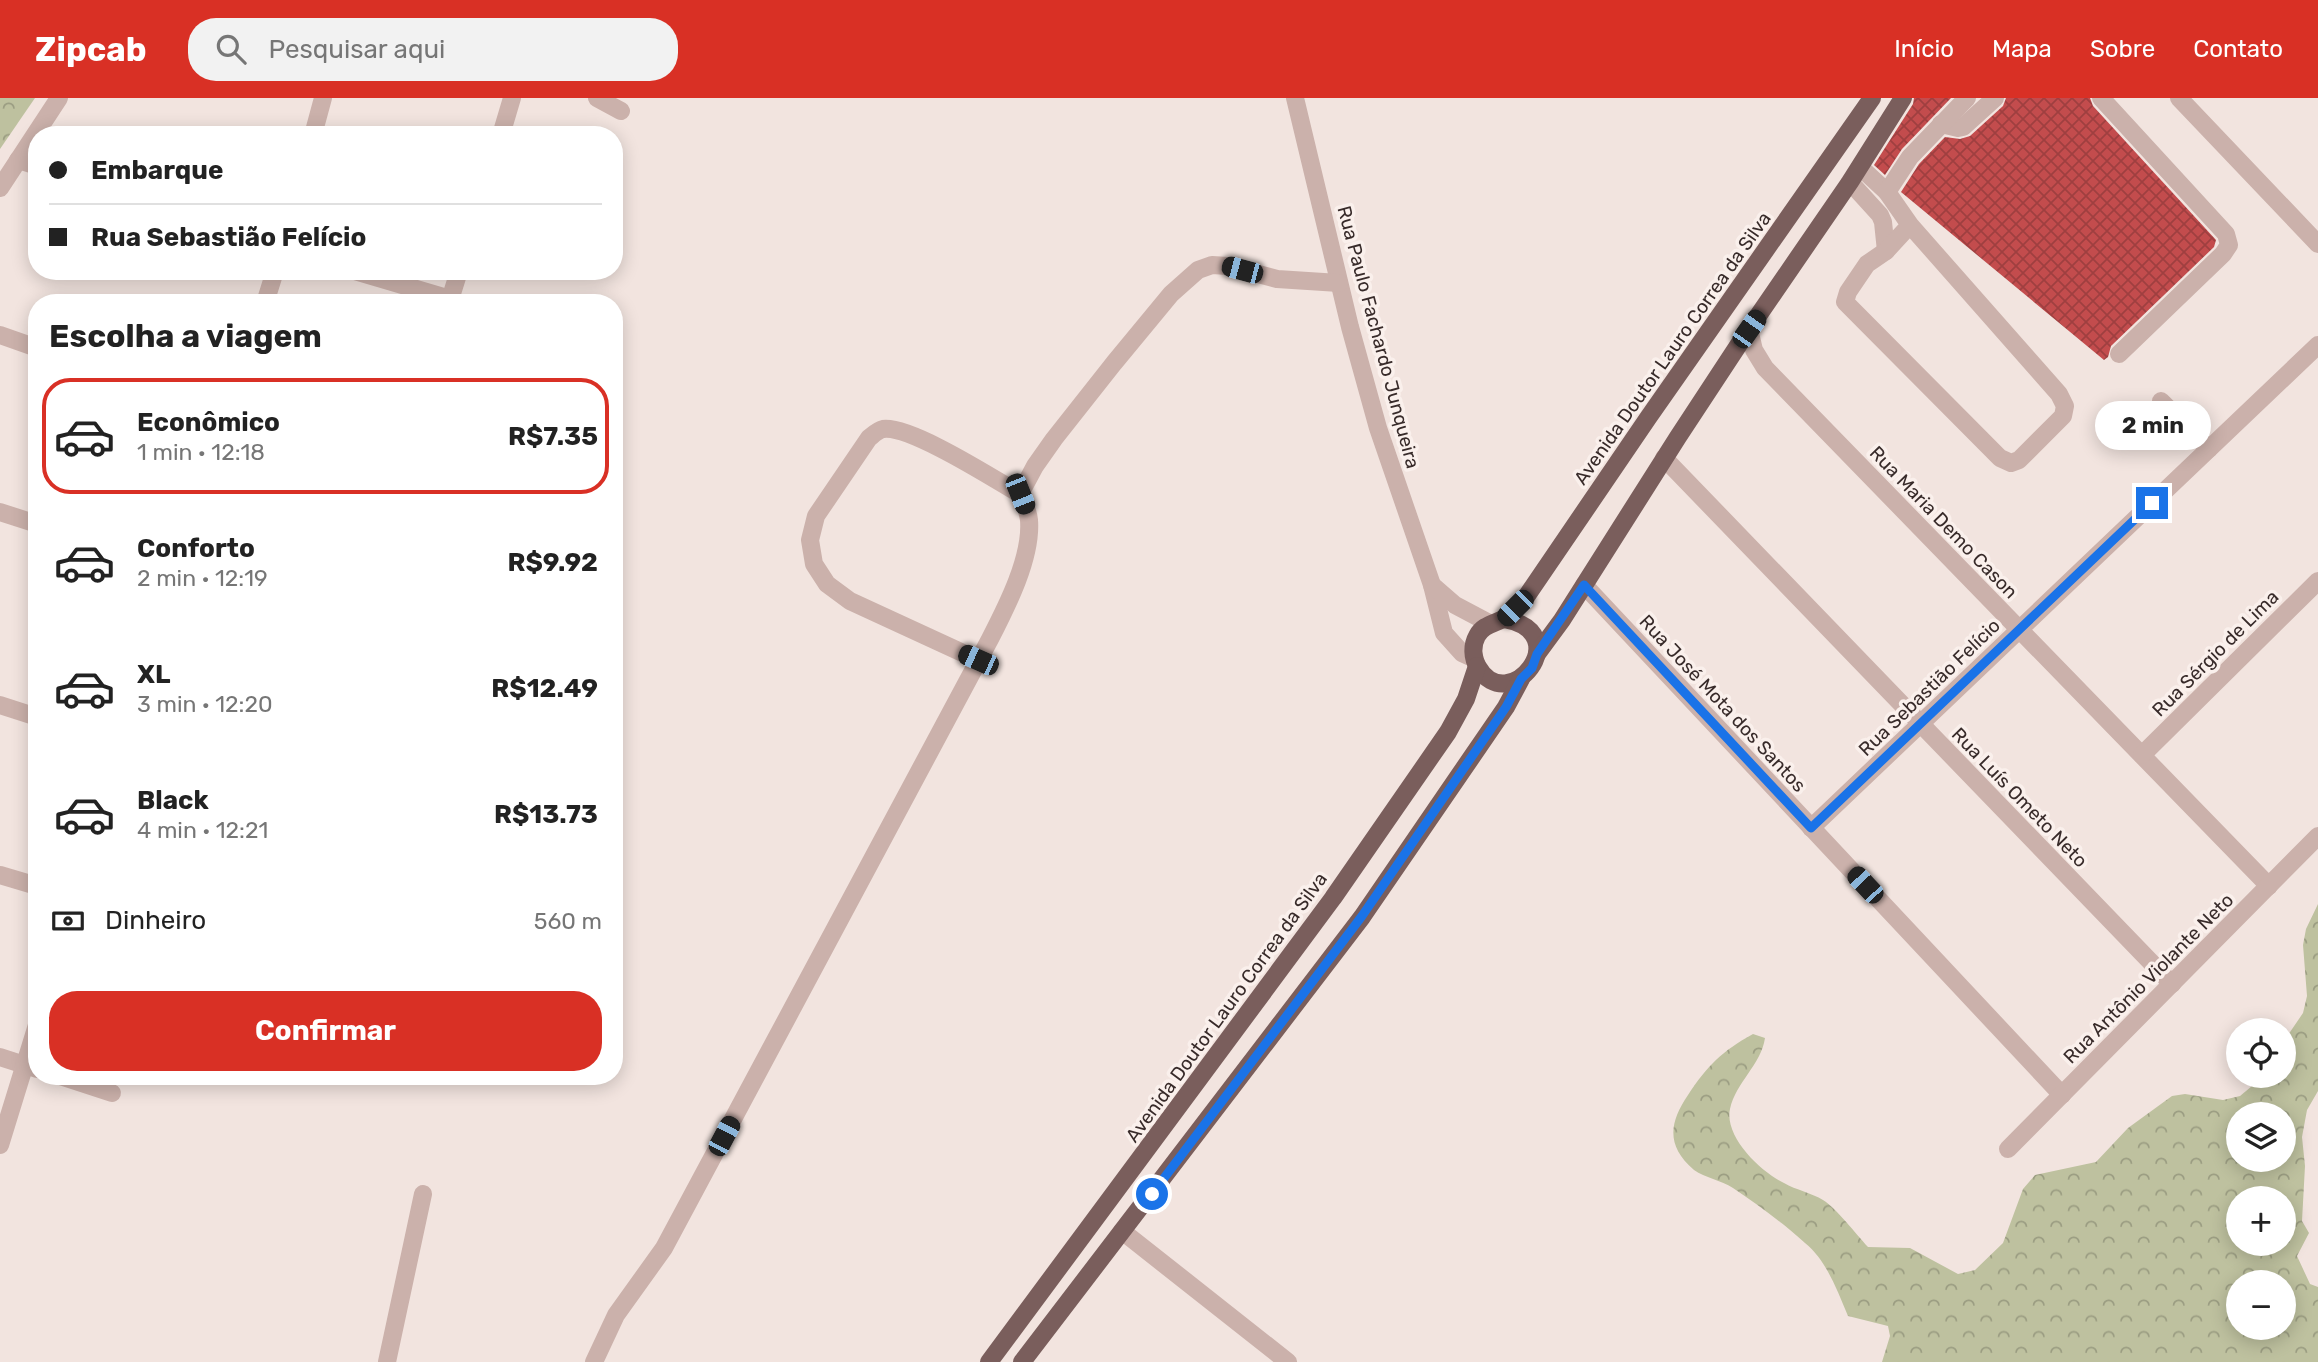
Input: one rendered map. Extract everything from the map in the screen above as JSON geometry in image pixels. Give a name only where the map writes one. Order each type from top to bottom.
[{"type":"main road","name":"Avenida Doutor Lauro Correa da Silva","points":[[1496,621],[1526,597],[1872,98]]},
{"type":"main road","points":[[1022,1362],[1362,916],[1506,707],[1521,679],[1532,668],[1537,654],[1664,458],[1903,98]]},
{"type":"main road","points":[[1521,679],[1509,683],[1496,682],[1485,676],[1476,662],[1473,650],[1477,635],[1496,621],[1518,621],[1529,629],[1536,641],[1537,654]]},
{"type":"main road","name":"Avenida Doutor Lauro Correa da Silva","points":[[989,1362],[1333,898],[1448,732],[1466,699],[1476,662]]},
{"type":"street","points":[[40,126],[59,98]]},
{"type":"street","points":[[315,126],[323,98]]},
{"type":"street","points":[[504,126],[512,98]]},
{"type":"street","points":[[597,98],[621,111]]},
{"type":"street","name":"Rua Paulo Fachardo Junqueira","points":[[1295,98],[1339,283],[1378,428],[1432,585],[1444,633],[1462,653],[1476,662]]},
{"type":"street","points":[[1886,192],[1910,157],[1967,98]]},
{"type":"street","points":[[1941,124],[1964,127],[1995,98]]},
{"type":"street","points":[[2101,98],[2226,234],[2229,245],[2223,254],[2119,355]]},
{"type":"street","points":[[2179,98],[2318,244]]},
{"type":"street","points":[[0,188],[28,145]]},
{"type":"street","points":[[18,160],[28,163]]},
{"type":"street","points":[[1855,174],[1886,192],[1910,225],[2059,394],[2065,406],[2063,416],[2019,460],[2011,463],[2000,458],[1845,302],[1848,292],[1867,264],[1886,251],[1910,225]]},
{"type":"street","points":[[1855,174],[1883,222],[1886,251]]},
{"type":"street","points":[[1020,494],[1048,448],[1114,363],[1171,294],[1198,270],[1212,265],[1228,266],[1277,279],[1339,283]]},
{"type":"street","points":[[384,280],[428,294]]},
{"type":"street","name":"Rua Maria Demo Cason","points":[[1749,329],[1754,349],[1765,368],[2269,886]]},
{"type":"street","points":[[0,335],[28,345]]},
{"type":"street","name":"Rua Sebastião Felício","points":[[1811,828],[2318,345]]},
{"type":"street","points":[[2161,401],[2209,449]]},
{"type":"street","points":[[594,1362],[616,1315],[664,1248],[1001,618],[1017,581],[1026,551],[1029,518],[1020,494],[924,440],[895,430],[881,429],[869,438],[816,516],[810,540],[814,564],[827,584],[850,601],[978,660]]},
{"type":"street","name":"Rua Luís Ometo Neto","points":[[1664,458],[2172,984]]},
{"type":"street","points":[[0,512],[28,521]]},
{"type":"street","name":"Rua Sérgio de Lima","points":[[2142,755],[2318,581]]},
{"type":"street","points":[[1432,585],[1454,605],[1496,621]]},
{"type":"street","name":"Rua José Mota dos Santos","points":[[1584,585],[2062,1095]]},
{"type":"street","points":[[0,705],[28,714]]},
{"type":"street","name":"Rua Antônio Violante Neto","points":[[2008,1149],[2318,836]]},
{"type":"street","points":[[0,876],[28,884]]},
{"type":"street","points":[[0,1057],[28,1066]]},
{"type":"street","points":[[0,1145],[28,1075]]},
{"type":"street","points":[[88,1085],[112,1093]]},
{"type":"street","points":[[387,1362],[423,1194]]},
{"type":"street","points":[[1122,1231],[1288,1362]]},
{"type":"green space","points":[[0,98],[35,98],[0,149]]},
{"type":"green space","points":[[2318,904],[2318,1091],[2307,1110],[2302,1137],[2305,1166],[2302,1221],[2309,1233],[2297,1256],[2310,1284],[2318,1287],[2318,1362],[1882,1362],[1890,1336],[1888,1326],[1848,1316],[1831,1276],[1813,1250],[1742,1194],[1694,1170],[1685,1161],[1675,1143],[1673,1134],[1677,1115],[1709,1067],[1732,1047],[1753,1034],[1765,1038],[1759,1057],[1737,1090],[1730,1109],[1730,1120],[1738,1142],[1755,1162],[1775,1178],[1828,1204],[1868,1247],[1910,1248],[1958,1274],[1975,1270],[2003,1243],[2023,1189],[2035,1175],[2096,1162],[2128,1128],[2172,1096],[2185,1094],[2223,1100],[2240,1096],[2250,1088],[2296,1088],[2296,1023],[2303,1013],[2307,996],[2303,945],[2306,929]]},
{"type":"building","points":[[1914,98],[1951,98],[1902,149],[1885,175],[1874,165],[1913,104]]},
{"type":"building","points":[[2006,98],[2090,98],[2093,106],[2216,240],[2214,247],[2111,346],[2108,357],[2104,360],[1901,192],[1919,164],[1945,137],[1960,139],[1970,136],[2003,106]]},
{"type":"route","points":[[1152,1194],[1362,916],[1506,707],[1521,679],[1532,668],[1537,654],[1584,585],[1811,828],[2152,503]]}]
